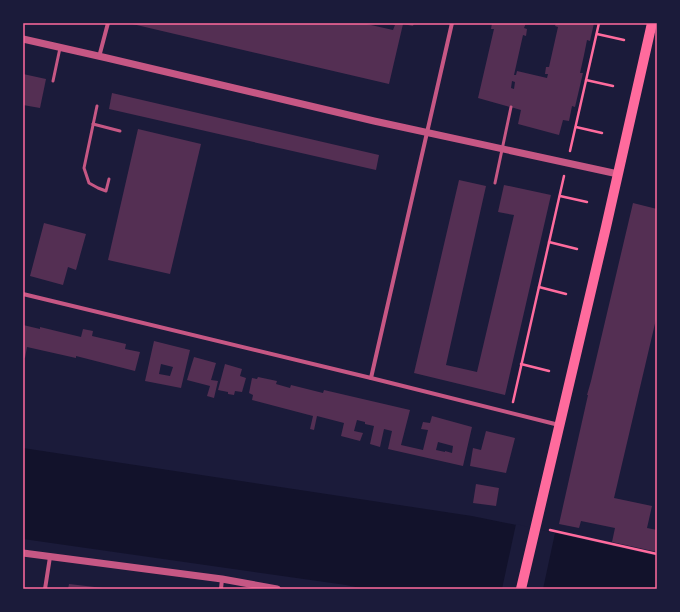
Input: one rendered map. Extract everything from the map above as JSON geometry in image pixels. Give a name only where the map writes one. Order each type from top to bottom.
[{"type":"main road","points":[[521,589],[652,23]]},
{"type":"street","points":[[99,57],[108,23]]},
{"type":"street","points":[[371,378],[452,23]]},
{"type":"street","points":[[23,39],[366,119],[618,174]]},
{"type":"street","points":[[23,294],[560,425]]},
{"type":"street","points":[[23,553],[277,589]]},
{"type":"street","points":[[45,589],[50,557]]},
{"type":"street","points":[[221,589],[222,580]]},
{"type":"lane","points":[[53,81],[60,48]]},
{"type":"lane","points":[[96,106],[84,168],[89,182],[98,188],[106,191],[109,179]]},
{"type":"lane","points":[[495,182],[511,107]]},
{"type":"lane","points":[[93,124],[120,131]]},
{"type":"path","points":[[520,404],[513,402],[599,23]]},
{"type":"path","points":[[597,34],[624,40]]},
{"type":"path","points":[[586,80],[613,86]]},
{"type":"path","points":[[576,128],[602,133]]},
{"type":"path","points":[[560,196],[587,202]]},
{"type":"path","points":[[549,242],[576,248]]},
{"type":"path","points":[[539,287],[566,294]]},
{"type":"path","points":[[521,364],[549,371]]},
{"type":"path","points":[[549,529],[657,554]]},
{"type":"shaded area","points":[[23,448],[472,516],[555,533],[657,556],[657,589],[365,589],[346,585],[23,539]]},
{"type":"pier","points":[[516,524],[555,533],[543,589],[502,589]]},
{"type":"building","points":[[128,23],[362,23],[393,30],[395,25],[390,23],[414,23],[413,26],[403,24],[389,84]]},
{"type":"building","points":[[492,23],[526,23],[524,28],[527,29],[526,36],[523,35],[514,75],[516,75],[517,71],[547,78],[548,74],[545,74],[546,67],[549,67],[558,27],[555,26],[556,23],[594,23],[590,41],[587,40],[580,73],[583,73],[575,107],[572,106],[569,121],[563,120],[559,135],[518,124],[521,110],[478,98],[494,29],[491,29]],"holes":[[[512,81],[515,82],[514,89],[511,88]]]},
{"type":"building","points":[[23,74],[46,79],[40,108],[23,105]]},
{"type":"building","points":[[112,93],[379,155],[376,170],[109,109]]},
{"type":"building","points":[[138,129],[201,144],[170,274],[108,260]]},
{"type":"building","points":[[459,180],[486,186],[446,365],[477,372],[514,215],[498,212],[504,185],[551,195],[505,395],[414,373]]},
{"type":"building","points":[[633,203],[657,209],[657,315],[614,498],[652,506],[647,528],[657,530],[657,552],[612,542],[615,528],[581,521],[579,528],[559,524],[587,395]]},
{"type":"building","points":[[44,223],[86,234],[76,270],[68,267],[63,285],[30,276]]},
{"type":"building","points":[[23,325],[40,329],[40,327],[81,337],[83,329],[93,331],[92,336],[126,344],[125,349],[140,352],[135,371],[76,356],[76,358],[27,347],[25,358],[23,357]]},
{"type":"building","points":[[154,341],[190,350],[181,388],[145,381]],"holes":[[[161,364],[173,367],[170,376],[159,374]]]},
{"type":"building","points":[[194,357],[216,363],[211,380],[218,381],[214,398],[207,396],[210,386],[187,380]]},
{"type":"building","points":[[225,364],[242,369],[240,376],[246,378],[242,392],[235,391],[234,395],[218,390]]},
{"type":"building","points":[[258,377],[277,381],[276,384],[290,388],[291,385],[323,393],[324,390],[410,410],[401,445],[423,450],[428,430],[421,429],[423,422],[430,423],[432,416],[472,427],[463,466],[388,449],[392,431],[384,429],[380,447],[370,444],[374,426],[357,420],[354,431],[363,433],[360,441],[341,436],[344,423],[317,416],[314,430],[310,429],[313,416],[252,400],[253,395],[249,393],[252,378],[257,379]],"holes":[[[438,442],[453,446],[452,453],[436,450]]]},
{"type":"building","points":[[486,431],[515,438],[506,473],[470,466],[473,448],[481,450]]},
{"type":"building","points":[[476,484],[499,488],[496,506],[473,503]]},
{"type":"building","points":[[69,584],[103,588],[103,589],[68,589]]}]
